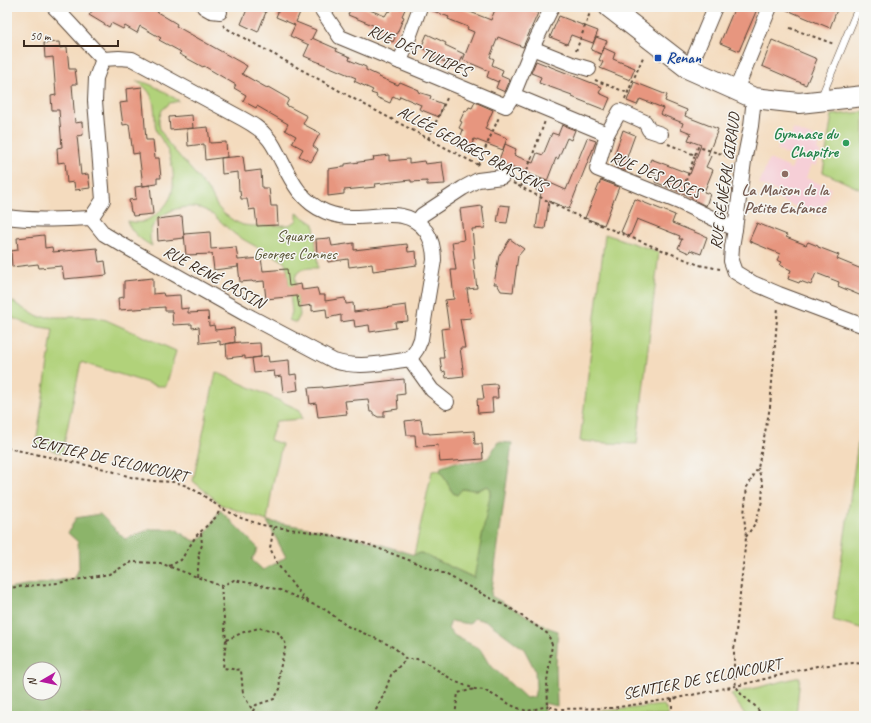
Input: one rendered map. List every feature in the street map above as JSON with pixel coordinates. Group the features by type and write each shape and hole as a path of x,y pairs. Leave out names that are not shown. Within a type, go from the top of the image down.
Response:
{"main road":[{"path":"609,7 689,70 754,98 800,103 864,96"}],"street":[{"path":"54,7 103,59 132,59 252,124 273,144 290,178 299,192 309,203 335,215 352,217 400,215 412,219 425,230 431,241 434,260 421,339 417,349 410,359 432,390 447,402"},
{"path":"204,7 211,11 220,12"},
{"name":"RUE DES TULIPES","path":"320,7 340,37 454,84 509,100"},
{"path":"400,62 420,7"},
{"path":"509,100 552,7"},
{"path":"689,70 715,7"},
{"path":"736,90 770,7"},
{"path":"532,48 589,69"},
{"path":"7,217 52,219 91,218 103,200 95,101 96,78 103,59"},
{"name":"RUE GÉNÉRAL GIRAUD","path":"735,272 731,261 732,247 754,98"},
{"name":"RUE DES ROSES","path":"509,100 549,110 607,134"},
{"path":"620,111 645,122 649,130 661,134"},
{"name":"RUE DES ROSES","path":"620,111 607,134 597,169 679,202 735,229"},
{"path":"417,222 422,214 478,180 502,177"},
{"name":"RUE RENÉ CASSIN","path":"91,218 104,234 126,247 334,361 360,365 410,359"},
{"path":"735,272 753,283 779,294 864,326"}],"lane":[{"path":"820,100 857,11 864,8"}],"path":[{"path":"572,64 592,7"},
{"name":"ALLÉE GEORGES BRASSENS","path":"220,12 220,21 226,28 366,106 571,213 699,265 735,272"},
{"path":"790,28 842,47"},
{"path":"620,111 645,54 655,42"},
{"path":"589,69 593,79 628,93"},
{"path":"428,139 454,84"},
{"path":"478,165 509,100"},
{"path":"521,187 549,110"},
{"path":"661,134 664,142 695,155"},
{"path":"679,202 698,147 744,161"},
{"path":"763,716 741,694 736,686 734,673 734,650 746,538 744,514 747,487 758,468 770,407 779,294"},
{"name":"SENTIER DE SELONCOURT","path":"7,448 105,469 153,482 175,482 187,486 220,508 241,518 262,525 324,534 367,544 445,574 513,610 548,634 552,645 547,681 548,706 558,709 612,708 672,700 817,666 853,663 864,664"},
{"path":"746,538 756,522 762,501 763,485 758,468"},
{"path":"169,566 181,560 196,536 216,517 220,508"},
{"path":"274,527 270,548 278,564 296,589 309,603"},
{"path":"197,577 200,560 198,555 202,545 200,533"},
{"path":"7,588 58,583 109,574 132,562 160,563 220,586 234,580 280,590 326,610 347,626 395,648 406,658 426,662 456,682 475,689 484,690 515,707 527,711 548,706"},
{"path":"220,586 226,640 223,668 241,670 244,694 253,711"},
{"path":"226,640 244,632 259,628 277,631 286,644 279,673 280,689 274,699 256,705 250,716"},
{"path":"377,716 376,710 391,676 406,658"},
{"path":"455,716 458,693 475,689"},
{"path":"672,700 672,716"}],"shaded area":[{"name":"La Maison de la Petite Enfance","path":"793,129 821,140 817,150 821,152 816,166 811,164 806,178 831,188 820,216 776,199 778,192 759,184 769,159 791,169 796,158 777,150 782,137 790,140"}],"green space":[{"name":"Square Georges Connes","path":"136,81 147,83 164,91 179,101 170,103 162,110 159,119 160,129 168,143 211,194 217,206 223,213 234,221 243,225 289,225 297,220 297,213 314,224 318,268 307,268 296,274 295,278 300,315 296,323 289,320 292,312 285,263 236,235 209,212 196,207 186,207 175,209 166,213 158,219 152,227 150,236 152,246 141,239 131,229 127,221 142,222 152,218 164,207 172,193 173,181 173,170 169,154 156,129 153,101 146,88"},
{"name":"Gymnase du Chapitre","path":"864,112 864,191 823,172 832,115"},
{"path":"605,234 659,252 637,444 580,441"},
{"path":"7,298 38,317 94,317 106,320 176,351 166,386 157,386 81,362 62,454 36,444 53,329 33,326 7,317"},
{"path":"216,372 300,410 302,419 276,421 270,440 282,444 273,483 267,521 222,505 193,481"},
{"path":"864,400 864,629 833,620"},
{"path":"498,442 512,443 491,596 549,628 558,631 556,665 557,706 543,703 545,716 7,716 7,589 75,578 79,568 78,542 68,533 76,518 100,514 125,539 151,529 176,529 195,541 203,538 220,510 258,548 252,560 263,570 286,557 267,521 363,539 414,555 421,553 474,578 491,490 488,486 477,490 462,489 457,495 453,493 440,470 441,467 456,462 469,463 488,458","holes":["474,618 488,622 524,649 535,670 536,688 534,697 526,698 489,664 480,649 455,636 448,629 451,621 469,624"]},
{"path":"440,470 453,493 457,495 461,489 477,490 488,486 491,490 475,578 421,553 414,555 432,471"},
{"path":"800,677 796,716 746,716 731,694"},
{"path":"664,705 668,716 555,716"}],"building":[{"path":"95,7 160,7 157,12 177,24 176,26 247,66 242,74 289,99 286,105 307,116 303,124 320,133 313,146 318,150 311,162 299,156 303,149 292,143 296,136 285,130 288,124 257,106 256,108 243,101 246,95 234,88 236,85 204,66 203,67 179,54 181,52 159,40 161,38 140,26 137,33 125,26 123,29 111,23 109,27 89,15"},
{"path":"248,7 254,7 266,12 258,32 241,24"},
{"path":"280,7 293,7 301,10 296,22 316,30 312,38 337,49 336,51 350,57 349,60 366,67 366,70 379,77 398,85 400,82 419,90 418,92 431,96 430,99 443,104 439,117 419,109 421,105 400,96 399,99 393,96 390,103 376,97 377,95 371,93 373,90 354,81 356,78 304,56 309,45 290,36 295,25 276,17"},
{"path":"351,7 362,7 385,16 388,11 390,12 392,7 406,7 402,16 404,17 393,42 377,35 380,28 348,15"},
{"path":"428,7 457,7 491,20 496,7 523,7 538,13 523,47 498,37 490,57 494,59 492,65 503,70 501,76 510,80 505,92 496,88 499,80 498,82 487,77 489,71 463,60 474,32 467,29 468,27 448,19 449,17 428,9"},
{"path":"735,7 758,7 739,51 720,43"},
{"path":"780,7 838,7 830,28"},
{"path":"559,16 598,31 593,43 571,35 567,44 550,37"},
{"path":"427,34 464,54 458,67 432,57 433,53 421,48"},
{"path":"596,37 607,41 601,54 591,50"},
{"path":"772,40 817,59 806,85 762,66"},
{"path":"59,42 60,48 67,47 69,69 75,69 77,84 72,84 75,123 82,122 83,135 77,136 81,175 88,174 90,188 75,190 74,182 67,183 65,162 58,163 57,148 62,147 59,110 52,110 51,96 56,95 53,57 45,58 44,43"},
{"path":"604,48 615,53 613,59 635,68 630,80 600,68 603,62 599,60"},
{"path":"536,61 602,87 599,93 610,98 605,110 572,97 572,95 539,83 541,77 531,73"},
{"path":"634,82 667,95 665,101 687,110 685,116 718,129 708,155 711,156 706,167 713,170 704,192 710,194 706,206 692,199 692,197 655,182 657,176 646,171 651,159 690,174 701,145 688,140 691,133 681,129 683,123 660,114 663,108 640,99 637,105 627,101"},
{"path":"142,87 146,140 153,140 155,158 159,158 161,178 157,178 157,184 143,186 139,153 133,154 129,124 123,125 120,103 127,102 126,89"},
{"path":"475,102 493,110 485,129 507,138 503,150 474,139 469,151 457,146 463,130 459,128 462,122 460,121 465,110 467,111 469,107 472,108"},
{"path":"192,115 193,128 170,130 169,117"},
{"path":"562,125 575,130 571,140 567,138 558,159 556,158 547,181 498,162 505,144 516,149 514,155 533,163 537,153 543,155 552,133 558,135"},
{"path":"208,127 210,143 226,142 227,157 205,160 204,144 188,146 187,129"},
{"path":"623,130 635,135 627,157 615,153"},
{"path":"587,138 596,141 569,209 549,201 545,229 536,228 541,192 536,190 541,179 566,190"},
{"path":"389,155 389,161 409,159 409,163 424,161 425,164 442,162 445,184 427,185 427,181 411,182 411,180 375,184 376,187 344,190 344,194 328,196 328,169 342,167 345,166 345,164 374,160 373,157"},
{"path":"621,155 630,159 626,171 616,168"},
{"path":"243,156 245,172 261,170 262,188 269,188 271,206 277,206 278,225 257,226 255,209 249,210 247,199 241,199 238,172 222,174 221,158"},
{"path":"601,180 619,187 604,225 585,218"},
{"path":"150,185 153,214 133,216 129,200 136,199 135,187"},
{"path":"635,199 675,215 672,223 707,237 701,254 690,250 689,253 678,248 682,239 679,239 680,236 637,219 630,236 621,232"},
{"path":"500,205 510,206 507,223 497,222"},
{"path":"482,206 485,228 472,229 475,259 473,259 477,288 467,289 471,318 460,319 465,348 460,348 464,376 446,378 445,371 442,372 440,358 444,358 441,329 449,328 445,300 454,299 451,270 456,270 452,242 464,240 460,209"},
{"path":"182,216 184,238 158,241 157,219"},
{"path":"757,223 787,235 786,237 806,245 808,242 839,255 837,259 864,270 864,297 838,286 839,282 816,273 811,285 788,279 791,270 780,265 782,262 777,260 780,254 749,241"},
{"path":"210,232 211,249 236,247 238,260 261,258 263,271 287,269 289,286 301,284 302,290 317,288 319,295 325,295 325,301 345,298 346,304 353,303 354,312 406,305 408,321 395,322 396,328 370,332 369,325 355,327 354,320 341,322 341,315 327,318 326,309 312,311 312,305 299,307 297,296 266,299 264,281 240,282 238,264 238,267 214,270 212,253 186,255 184,234"},
{"path":"44,235 45,248 52,247 53,252 97,248 99,262 105,261 107,275 64,279 62,266 39,268 38,264 12,267 11,251 18,250 17,238"},
{"path":"330,238 332,246 354,243 354,250 407,244 408,252 416,251 417,265 373,271 372,264 349,267 348,259 328,262 326,253 317,254 316,239"},
{"path":"510,239 524,249 518,256 513,292 501,291 497,284 494,284 499,256"},
{"path":"153,278 153,294 163,293 164,296 180,295 181,309 188,308 188,313 208,312 209,326 214,325 215,330 234,328 235,342 220,345 220,341 200,343 199,327 192,328 192,324 173,325 172,311 165,311 165,307 119,310 118,298 124,297 124,281"},
{"path":"240,342 240,344 260,343 261,357 245,359 245,356 227,358 226,344"},
{"path":"268,356 269,362 289,360 290,375 296,374 298,390 283,392 281,376 275,377 274,371 254,373 252,358"},
{"path":"404,379 405,394 397,395 398,409 384,411 384,417 378,417 373,414 373,412 370,412 368,399 345,401 347,414 318,417 316,403 310,404 308,388 323,388"},
{"path":"497,384 498,398 492,398 493,412 478,413 477,399 484,399 482,385"},
{"path":"421,419 423,433 429,434 474,431 475,444 482,444 483,459 440,462 438,445 416,447 415,435 407,435 405,421"}],"place":[{"name":"Renan","path":"658,58"},
{"name":"Gymnase du Chapitre","path":"846,143"},
{"name":"La Maison de la Petite Enfance","path":"785,174"}]}
